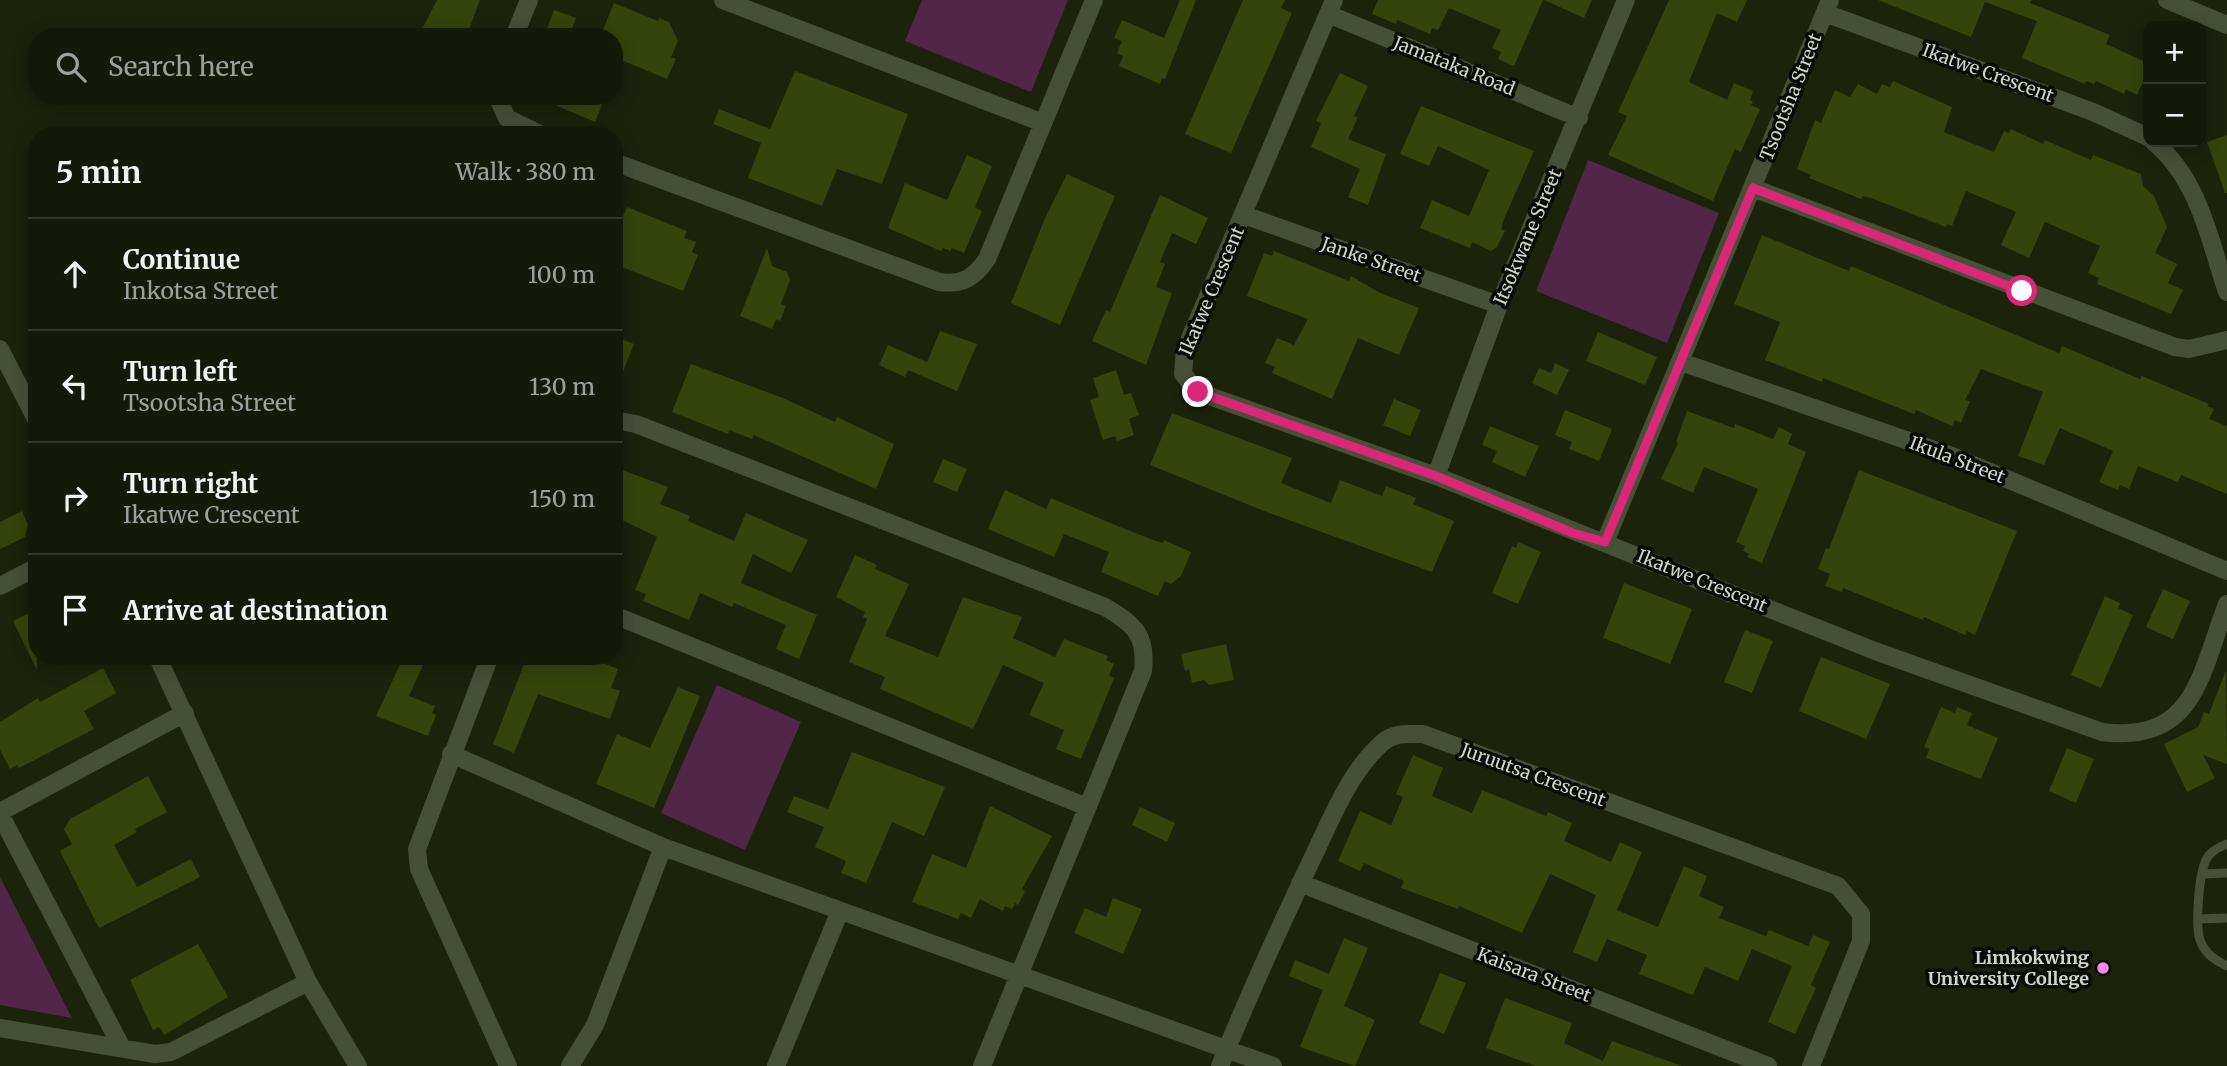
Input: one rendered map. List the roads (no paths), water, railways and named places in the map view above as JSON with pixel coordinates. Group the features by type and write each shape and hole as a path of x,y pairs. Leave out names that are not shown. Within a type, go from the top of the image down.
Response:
{"street":[{"path":"518,28 529,0"},
{"path":"723,0 1043,123"},
{"path":"623,165 939,282 954,284 968,281 987,259 1094,0"},
{"name":"Itsokwane Street","path":"1436,476 1499,305 1626,0"},
{"path":"2168,0 2227,25"},
{"name":"Ikatwe Crescent","path":"1828,6 2093,112 2143,135"},
{"name":"Tsootsha Street","path":"1605,542 1828,6"},
{"name":"Jamataka Road","path":"1331,7 1579,118"},
{"name":"Ikatwe Crescent","path":"1331,7 1185,350 1182,362 1189,385 1198,392 1436,476 1573,533 1605,542 1875,651 2102,732 2131,736 2154,731 2175,717 2191,698 2227,604"},
{"path":"501,105 507,118 523,126"},
{"path":"2159,147 2184,173 2196,195 2227,292"},
{"path":"1753,188 2175,348 2189,349 2227,341"},
{"name":"Janke Street","path":"1244,215 1499,305"},
{"path":"0,349 28,403"},
{"name":"Ikula Street","path":"1681,362 1952,456 2227,571"},
{"path":"623,422 636,424 1105,607 1129,621 1143,647 1143,671 982,1066"},
{"path":"0,586 28,572"},
{"path":"623,619 1087,807"},
{"path":"161,665 309,982 358,1066"},
{"path":"486,665 419,839 417,860 508,1066"},
{"path":"122,1048 0,813 185,713"},
{"name":"Juruutsa Crescent","path":"1220,1066 1300,883 1338,805 1369,756 1384,741 1400,733 1423,734 1838,886 1861,914 1861,941 1811,1066"},
{"path":"451,754 663,847 1018,976 1227,1047 1273,1066"},
{"path":"570,1066 595,1025 663,847"},
{"name":"Kaisara Street","path":"1300,883 1769,1066"},
{"path":"776,1066 840,911"},
{"path":"0,1028 155,1054 171,1052 309,982"}],"lane":[{"path":"2227,844 2215,848 2206,859 2197,919 2200,940 2213,959 2227,966"},
{"path":"2203,874 2227,873"},
{"path":"2197,919 2227,918"}],"place":[{"name":"Limkokwing University College","path":"2103,968"}]}
